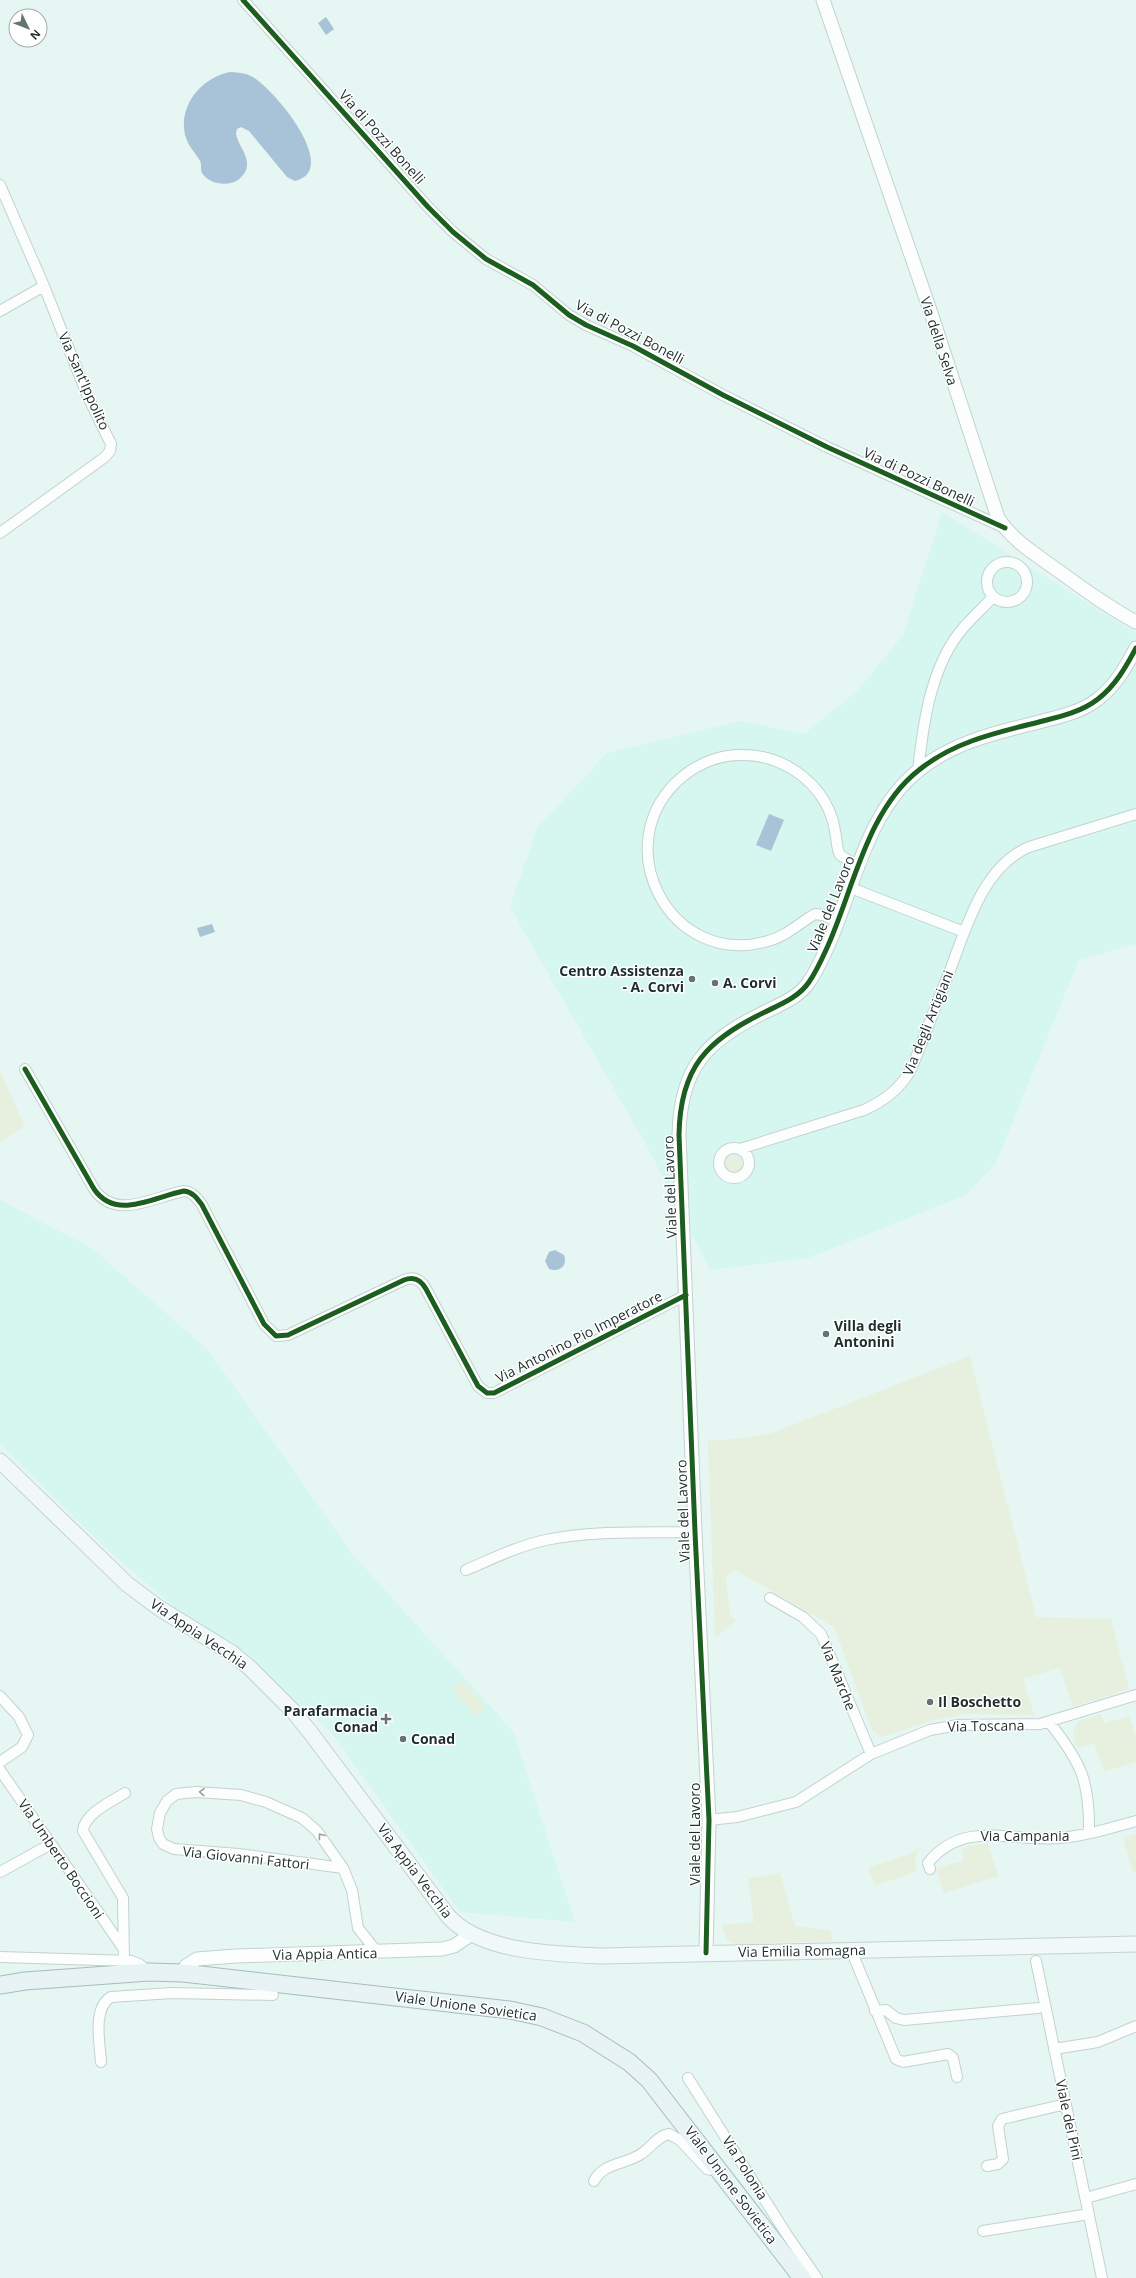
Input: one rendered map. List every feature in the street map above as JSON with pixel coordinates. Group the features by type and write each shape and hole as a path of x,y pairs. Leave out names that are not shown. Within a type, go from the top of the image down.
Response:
{"main road":[{"name":"Via Appia Vecchia","path":"0,1461 127,1584 159,1608 227,1649 250,1668 293,1711 448,1916 470,1935"},
{"name":"Via Emilia Romagna","path":"470,1935 517,1947 565,1954 603,1956 1136,1944"},
{"name":"Viale Unione Sovietica","path":"0,1985 25,1981 149,1972 183,1973 273,1992 510,2010 542,2017 573,2028 617,2054 649,2080 802,2278"}],"street":[{"name":"Via di Pozzi Bonelli","path":"243,0 424,202 447,226 486,259 537,288 566,312 586,325 627,343 723,395 827,448 1005,528"},
{"name":"Via della Selva","path":"823,0 932,318 994,508 1005,528 1026,548 1093,597 1136,622"},
{"name":"Via Sant'Ippolito","path":"0,186 44,286 88,397 110,441 111,448 104,457 0,533"},
{"path":"0,311 44,286"},
{"path":"1012,562 1023,569 1028,581 1027,588 1019,599 1006,603 993,597 987,587 987,581 988,576 995,566 1000,563 1012,562"},
{"path":"918,771 925,712 946,655 965,626 993,597"},
{"name":"Viale del Lavoro","path":"706,1953 709,1820 695,1532 679,1129 682,1101 688,1078 699,1058 718,1040 743,1023 789,1000 804,988 816,972 883,812 897,792 918,771 938,756 973,740 1056,718 1090,704 1111,687 1136,648"},
{"path":"838,922 823,915 815,914 784,935 768,942 749,945 720,943 696,933 679,921 668,909 652,881 648,865 647,844 654,814 672,786 698,766 713,759 734,755 768,758 797,772 818,792 831,814 840,855 859,867"},
{"name":"Via degli Artigiani","path":"740,1149 864,1110 882,1100 898,1088 912,1067 964,932 986,887 1001,867 1014,855 1024,849 1136,814"},
{"path":"851,888 964,932"},
{"name":"Via Antonino Pio Imperatore","path":"25,1069 94,1190 104,1200 121,1207 184,1191 195,1196 202,1205 264,1324 276,1336 288,1335 404,1280 414,1278 421,1282 426,1290 478,1386 483,1391 490,1394 500,1391 686,1295"},
{"name":"Viale del Lavoro","path":"466,1570 529,1545 555,1539 584,1535 695,1532"},
{"name":"Via Marche","path":"770,1598 803,1618 821,1634 871,1754"},
{"name":"Via Toscana","path":"709,1820 737,1817 796,1802 871,1754 905,1739 944,1726 1032,1725 1049,1722 1136,1695"},
{"path":"0,1696 26,1728 28,1739 22,1747 0,1762"},
{"path":"1049,1722 1074,1756 1085,1778 1090,1801 1089,1833"},
{"name":"Via Umberto Boccioni","path":"0,1770 123,1948"},
{"name":"Via Giovanni Fattori","path":"343,1868 310,1865 239,1854 174,1849 163,1844 159,1838 157,1829 160,1813 169,1799 184,1792 227,1793 257,1800 282,1809 308,1822 321,1836 343,1868 352,1890 358,1928 377,1952"},
{"path":"124,1793 92,1816 85,1823 83,1828 87,1840 122,1894 124,1907 124,1961"},
{"name":"Via Campania","path":"930,1869 928,1863 937,1852 952,1842 978,1834 1053,1838 1089,1833 1136,1820"},
{"path":"0,1872 51,1844"},
{"name":"Via Appia Antica","path":"183,1973 186,1966 196,1959 236,1956 377,1952 446,1948 460,1943 470,1935"},
{"path":"851,1950 892,2054 898,2061 906,2062 948,2054 953,2058 957,2077"},
{"path":"0,1957 137,1962 149,1972"},
{"name":"Viale dei Pini","path":"1036,1961 1102,2278"},
{"path":"101,2062 100,2014 105,2002 111,1997 172,1993 273,1992"},
{"path":"875,2011 886,2010 896,2018 904,2020 1038,2008"},
{"path":"1054,2049 1098,2042 1136,2026"},
{"name":"Via Polonia","path":"688,2078 787,2235 817,2278"},
{"path":"987,2166 998,2164 1004,2159 998,2126 1002,2119 1066,2104"},
{"path":"594,2181 605,2168 638,2156 660,2138 669,2134 680,2140 708,2169 712,2170 718,2168"},
{"path":"1086,2198 1136,2184"},
{"path":"983,2231 1089,2214"}],"shaded area":[{"path":"942,512 1136,633 1136,944 1079,960 996,1163 966,1195 808,1258 710,1270 649,1150 510,907 537,828 607,753 740,721 804,734 856,692 903,635"},
{"path":"0,1071 25,1126 0,1143"},
{"path":"730,1155 738,1155 743,1160 741,1171 738,1173 730,1173 725,1168 725,1160"},
{"path":"0,1200 92,1248 209,1351 354,1556 513,1731 575,1922 460,1912 330,1731 250,1660 196,1626 102,1545 0,1444"},
{"path":"970,1356 1036,1617 1111,1619 1129,1689 1073,1707 1060,1668 1023,1679 1034,1715 965,1714 932,1721 881,1737 872,1730 834,1627 735,1570 728,1574 726,1579 730,1615 736,1621 715,1638 708,1441 746,1438 772,1433"},
{"path":"463,1680 485,1707 475,1716 452,1689"},
{"path":"1101,1714 1104,1723 1129,1716 1136,1737 1136,1762 1104,1772 1094,1743 1079,1748 1076,1745 1073,1735 1074,1728 1078,1721"},
{"path":"1136,1834 1136,1872 1133,1873 1123,1838"},
{"path":"988,1844 998,1876 944,1893 936,1869 962,1861 964,1857 962,1850 968,1846"},
{"path":"920,1846 915,1858 917,1871 875,1886 868,1868 910,1854"},
{"path":"780,1873 795,1926 830,1930 833,1941 735,1944 726,1939 721,1925 754,1922 748,1878"}],"water":[{"path":"326,17 334,29 326,35 318,23"},
{"path":"230,72 251,76 261,83 287,111 299,128 308,146 311,162 308,174 295,181 287,177 249,131 241,127 237,129 236,133 247,161 246,169 243,175 234,182 224,184 214,182 205,177 201,170 200,161 186,138 184,118 191,100 203,85 220,75"},
{"path":"769,814 784,820 771,851 756,845"},
{"path":"212,924 215,932 200,937 197,928"},
{"path":"555,1250 564,1255 565,1262 560,1269 553,1270 549,1269 545,1261 549,1252"}],"cycle path":[{"path":"243,0 428,207 453,232 486,259 533,285 569,315 586,325 633,346 723,395 827,447 1005,528"},
{"path":"706,1953 709,1820 695,1532 679,1135 681,1111 685,1091 691,1074 701,1058 713,1045 727,1033 795,996 809,982 836,927 873,830 886,807 901,787 919,770 944,753 986,736 1066,715 1091,704 1104,694 1115,682 1136,648"},
{"path":"25,1069 94,1189 103,1199 113,1204 136,1204 184,1191 192,1194 196,1198 202,1205 264,1324 276,1336 288,1335 411,1278 422,1283 426,1289 478,1386 487,1393 494,1393 686,1295"}],"place":[{"name":"Centro Assistenza - A. Corvi","path":"692,979"},
{"name":"A. Corvi","path":"715,983"},
{"name":"Villa degli Antonini","path":"826,1334"},
{"name":"Il Boschetto","path":"930,1702"},
{"name":"Parafarmacia Conad","path":"386,1719"},
{"name":"Conad","path":"403,1739"}]}
